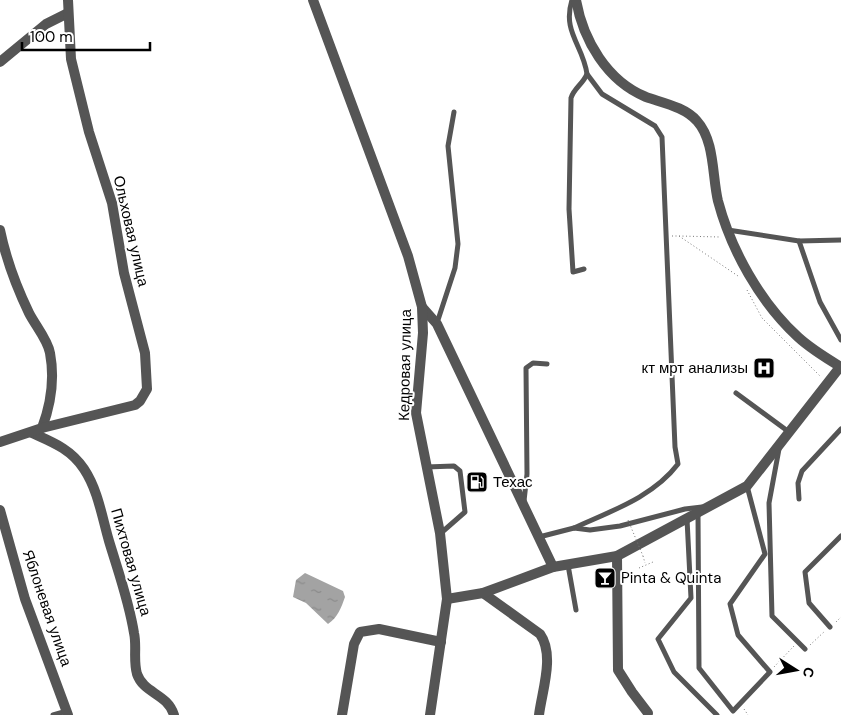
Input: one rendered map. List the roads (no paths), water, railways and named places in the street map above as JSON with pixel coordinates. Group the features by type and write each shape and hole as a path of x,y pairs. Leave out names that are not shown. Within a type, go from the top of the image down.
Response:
{"street":[{"name":"Ольховая улица","path":"42,428 135,405 144,396 147,389 145,352 124,273 112,203 90,132 71,59 68,0"},
{"name":"Кедровая улица","path":"313,0 408,256 422,307 423,333 416,413 440,533 448,599 430,715"},
{"path":"448,599 483,593 553,567 618,556 747,486 841,366 808,346 785,324 759,289 726,233 707,138 701,126 685,112 633,91 615,77 588,39 574,0"},
{"path":"0,62 46,24 68,14"},
{"path":"0,230 5,254 12,272 29,312 50,352 52,400 42,428 32,433 0,442"},
{"path":"422,307 437,324 553,567"},
{"name":"Пихтовая улица","path":"32,433 63,447 84,468 95,492 129,608 135,635 134,660 138,676 147,689 167,700 174,715"},
{"name":"Яблоневая улица","path":"0,510 25,599 67,713"},
{"path":"618,556 618,670 649,714"},
{"path":"483,593 540,634 543,639 547,653 539,715"},
{"path":"342,715 354,644 360,632 379,629 441,642"}],"lane":[{"path":"539,537 574,528 626,504 666,479 678,464 675,447 662,137 655,126 602,94 587,74 569,26 569,11 574,0"},
{"path":"584,268 573,272 569,209 571,98 575,88 584,80 587,74"},
{"path":"437,324 455,268 458,244 448,146 454,112"},
{"path":"726,233 799,241 841,240"},
{"path":"799,241 820,302 841,340"},
{"path":"523,504 527,474 526,368 533,363 547,364"},
{"path":"736,393 790,432"},
{"path":"799,499 798,483 802,471 841,430"},
{"path":"780,444 769,503 772,616 805,649"},
{"path":"426,468 454,466 460,471 465,512 440,533"},
{"path":"698,512 699,668 733,711 770,672 738,635 730,604 765,554 747,486"},
{"path":"574,528 590,530 620,526 685,509 710,506"},
{"path":"686,518 692,598 658,639 674,672 717,715"},
{"path":"830,627 809,603 806,572 841,536"},
{"path":"568,565 576,610"},
{"path":"53,715 67,713"}],"water":[{"path":"305,573 343,591 345,597 340,609 328,624 306,603 293,597 296,580"}],"place":[{"name":"кт мрт анализы","path":"764,368"},
{"name":"Техас","path":"477,482"},
{"name":"Pinta & Quinta","path":"605,578"}]}
